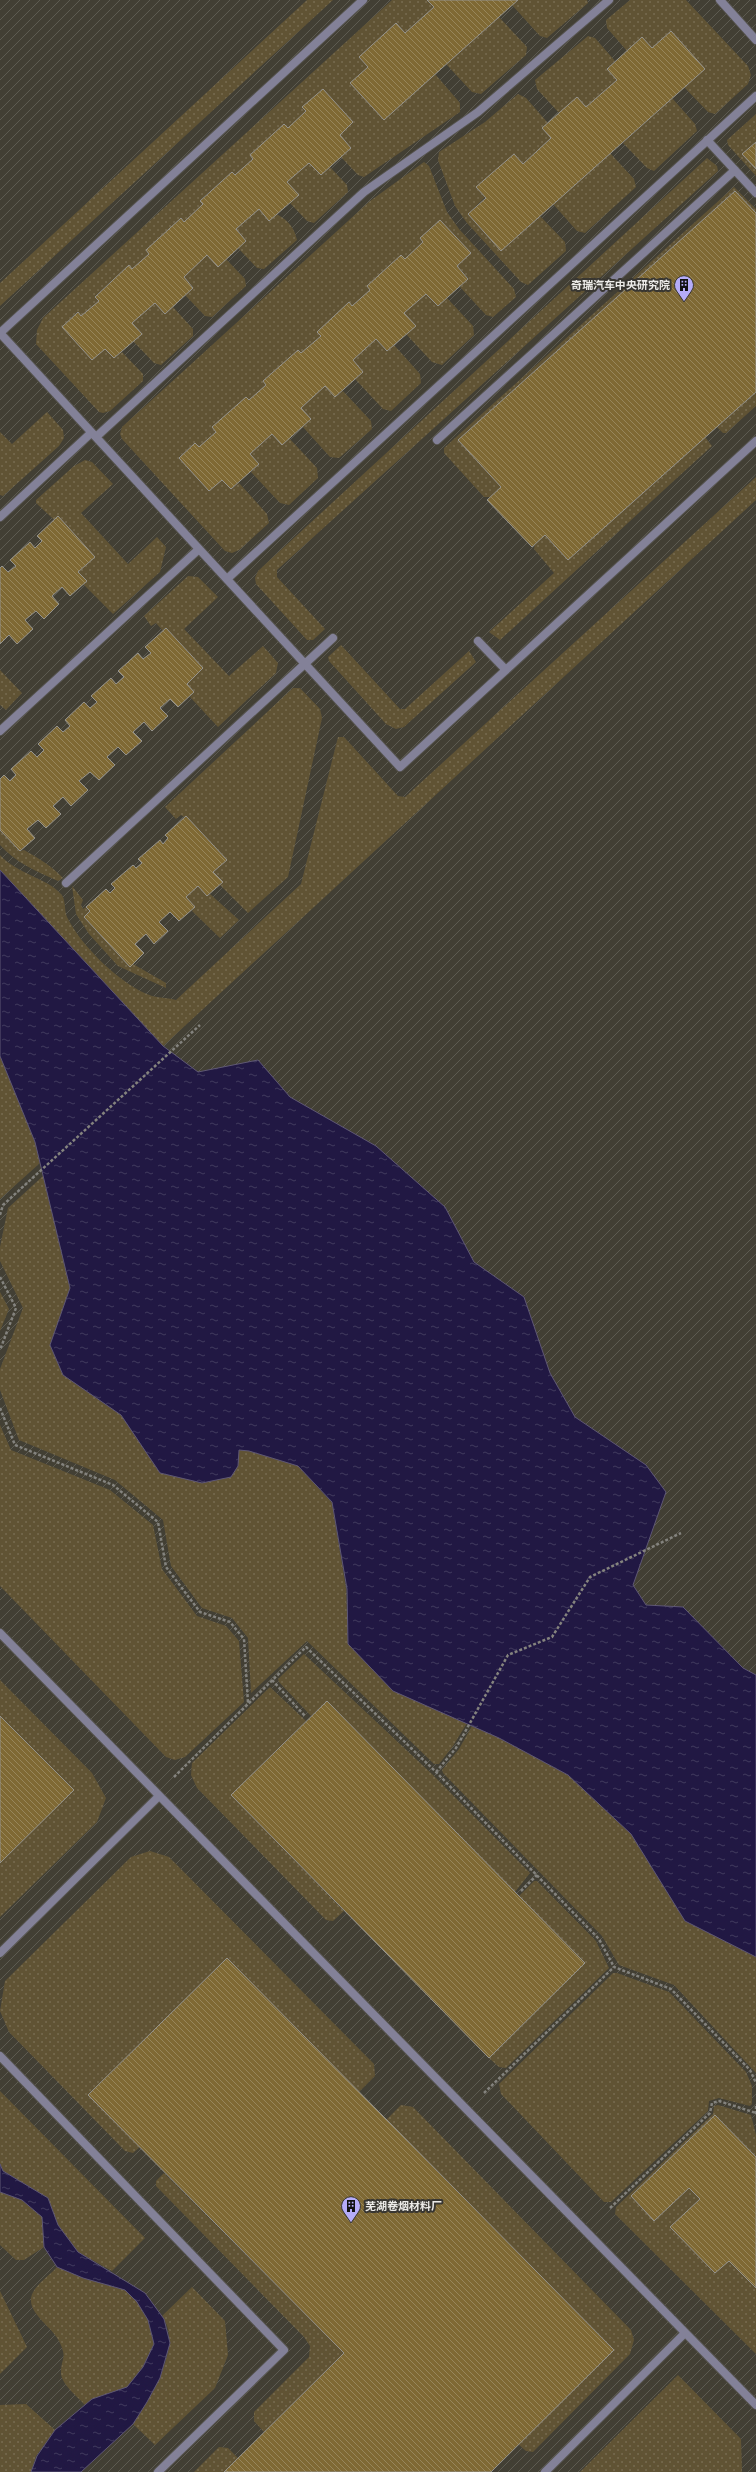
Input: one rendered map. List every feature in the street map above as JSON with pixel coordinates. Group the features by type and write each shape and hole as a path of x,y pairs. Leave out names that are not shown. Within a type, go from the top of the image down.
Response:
{"lane":[{"path":"363,0 0,333 400,767 756,441"},
{"path":"0,517 94,435 364,192 478,112 610,0"},
{"path":"720,0 756,40"},
{"path":"227,579 756,96"},
{"path":"708,140 756,193"},
{"path":"437,440 735,170"},
{"path":"0,731 199,549"},
{"path":"66,883 333,638"},
{"path":"478,641 506,670"},
{"path":"0,1634 158,1797 756,2405"},
{"path":"0,1953 158,1797"},
{"path":"0,2056 284,2350 158,2472"},
{"path":"545,2472 685,2333"}],"path":[{"path":"0,1215 2,1205 200,1025"},
{"path":"0,1278 16,1308 0,1350"},
{"path":"0,1408 15,1445 112,1485 158,1522 166,1567 200,1612 230,1622 244,1640 248,1703"},
{"path":"436,1772 456,1748 508,1655 552,1637 590,1577 681,1533"},
{"path":"158,1797 180,1769 306,1647 436,1772 537,1874 599,1939 614,1968 671,1989 750,2070 756,2083"},
{"path":"272,1680 305,1716"},
{"path":"521,1891 537,1874"},
{"path":"465,2110 614,1968"},
{"path":"610,2208 710,2113 712,2103 719,2102 756,2113 756,2104"}],"shaded area":[{"path":"0,0 756,0 756,2472 0,2472"},
{"path":"307,0 333,0 0,306 0,283"},
{"path":"392,0 427,0 434,7 405,33 396,23 359,57 368,67 350,83 384,119 435,74 460,103 460,112 364,177 358,175 341,157 351,148 340,135 353,122 323,89 303,107 306,111 288,128 284,124 250,155 253,159 235,175 232,172 200,200 203,204 184,222 181,218 146,250 149,254 132,269 128,266 95,296 99,301 81,316 77,312 62,327 92,360 105,349 114,358 122,352 143,374 143,381 110,411 103,413 99,412 36,344 37,330 43,318"},
{"path":"518,0 587,0 588,3 547,38 540,36 512,5"},
{"path":"630,0 686,0 748,66 751,75 748,84 715,114 708,112 684,87 671,31 652,48 642,37 627,51 607,28 606,20"},
{"path":"499,17 527,47 526,55 481,94 472,92 446,64"},
{"path":"588,36 595,38 615,61 607,68 617,80 586,107 559,113 537,89 535,80"},
{"path":"518,94 526,98 548,123 542,128 551,138 523,164 514,154 477,188 485,197 468,214 501,251 540,216 565,242 566,251 528,285 521,282 467,223 455,206 438,160 439,152 485,122"},
{"path":"672,98 695,124 697,131 654,171 647,168 623,143"},
{"path":"756,114 756,142 742,154 756,169 756,176 728,145 727,140"},
{"path":"610,153 634,179 636,187 585,233 577,231 553,204"},
{"path":"707,158 717,166 718,171 277,570 277,577 325,629 313,640 307,640 256,584 255,578 258,571"},
{"path":"424,162 429,166 447,212 459,229 514,289 516,297 493,317 486,315 460,287 468,278 457,266 470,253 440,220 420,238 423,242 405,259 401,255 367,286 370,290 352,306 349,303 317,332 321,336 301,353 298,350 264,380 266,385 249,400 246,397 212,427 216,432 199,447 195,443 179,457 209,491 222,480 231,489 239,483 267,514 269,523 239,550 232,553 225,551 122,439 120,434 122,427 370,201"},
{"path":"309,163 321,175 330,167 347,185 348,192 314,223 307,221 289,202 287,182"},
{"path":"734,187 756,209 756,213 735,191 458,440 501,487 490,497 484,497 444,453 444,448"},
{"path":"259,209 272,212 288,222 295,233 297,240 264,269 257,268 238,248 246,241 236,229"},
{"path":"207,255 226,259 245,279 246,286 212,317 205,316 185,295 193,287 184,277"},
{"path":"426,294 438,306 447,298 473,326 474,335 442,365 432,362 406,334 415,326 404,313"},
{"path":"155,303 165,314 173,307 193,329 193,336 161,365 154,363 133,341 142,334 132,323"},
{"path":"376,339 386,351 394,345 420,374 421,383 391,411 383,409 355,379 363,372 353,360"},
{"path":"325,386 335,397 343,391 371,421 372,429 339,458 330,457 302,426 311,419 301,408"},
{"path":"756,392 756,406 726,433 723,433 717,427"},
{"path":"47,412 63,430 64,438 59,446 3,496 0,495 0,432 12,444"},
{"path":"272,434 282,445 289,438 317,468 318,478 289,505 280,503 251,472 259,464 250,454"},
{"path":"705,437 712,446 500,640 489,632 554,573 534,549 535,544 545,535 568,560"},
{"path":"85,460 92,462 113,484 81,513 128,564 157,537 166,547 160,572 113,614 83,584 86,581 78,572 94,557 36,503 36,500 74,466"},
{"path":"756,477 756,500 163,1046 0,870 0,855 15,867 55,889 63,896 67,917 73,928 92,952 104,964 128,984 140,991 152,996 176,1000 301,884 338,737 344,737 398,796 405,797"},
{"path":"188,576 198,577 218,597 184,629 229,676 263,646 278,663 276,673 218,727 190,697 194,692 187,684 203,668 166,628 163,631 156,623 151,626 144,616"},
{"path":"341,645 400,709 405,709 469,651 476,662 404,727 396,729 386,724 329,661 328,657"},
{"path":"0,670 22,693 6,710 0,705"},
{"path":"293,688 300,688 320,709 322,718 288,877 248,913 220,885 222,882 213,872 227,860 186,816 184,817 181,815 176,819 165,807"},
{"path":"0,830 20,851 24,850 40,859 63,878 58,881 27,866 13,857 0,845"},
{"path":"72,886 83,900 81,905 83,909 86,907 90,911 84,917 129,966 133,964 166,983 166,988 118,966 89,934 76,914"},
{"path":"198,886 207,896 210,894 239,920 220,938 192,911 195,907 186,897"},
{"path":"0,1056 35,1142 40,1163 0,1199"},
{"path":"43,1176 70,1288 50,1345 63,1375 121,1415 160,1473 238,1466 239,1450 249,1451 298,1466 332,1503 346,1589 348,1644 467,1723 453,1746 439,1764 434,1764 307,1641 251,1693 248,1638 232,1618 202,1608 171,1566 163,1520 115,1480 19,1440 0,1390 0,1369 23,1308 0,1261 0,1247 8,1208"},
{"path":"0,1292 9,1309 0,1331"},
{"path":"0,1425 11,1450 110,1490 153,1525 162,1569 197,1616 226,1626 239,1641 244,1702 185,1757 175,1760 166,1757 0,1586"},
{"path":"304,1654 433,1775 530,1873 515,1892 327,1701 311,1716 279,1682 278,1679"},
{"path":"0,1680 92,1773 106,1798 97,1822 0,1917 0,1863 73,1790 0,1716"},
{"path":"270,1687 306,1721 231,1795 344,1911 333,1921 326,1920 197,1788 191,1775 192,1763"},
{"path":"472,1726 499,1738 568,1775 631,1834 685,1921 756,1957 756,2073 674,1985 619,1965 602,1936 443,1773 442,1770 459,1749"},
{"path":"150,1851 169,1857 374,2064 375,2076 359,2092 227,1958 88,2095 140,2147 133,2153 125,2151 9,2032 0,2011 5,1981 131,1857"},
{"path":"534,1881 537,1881 596,1941 609,1968 506,2068 499,2067 489,2058 585,1963 519,1896"},
{"path":"613,1973 617,1973 669,1992 746,2072 752,2086 752,2104 750,2106 719,2098 709,2101 708,2111 611,2202 604,2202 501,2094 499,2084"},
{"path":"0,2091 145,2238 112,2271 78,2252 58,2225 48,2198 3,2171 0,2164"},
{"path":"401,2105 413,2107 631,2330 634,2340 630,2354 533,2452 526,2451 518,2444 614,2350 386,2120"},
{"path":"718,2105 751,2115 756,2135 756,2157 715,2115 631,2196 654,2221 689,2188 700,2199 670,2227 715,2273 729,2261 756,2288 756,2354 615,2214 616,2207 713,2114 714,2106"},
{"path":"164,2173 344,2353 264,2432 254,2421 254,2412 309,2357 310,2346 304,2337 156,2186 156,2181"},
{"path":"0,2192 22,2200 42,2217 44,2247 24,2260 16,2260 0,2245"},
{"path":"57,2267 83,2278 125,2290 137,2302 148,2320 154,2344 142,2368 129,2385 120,2390 94,2399 85,2405 64,2382 61,2373 64,2355 62,2347 56,2336 37,2315 31,2304 32,2294 35,2289"},
{"path":"192,2287 225,2321 228,2355 215,2388 155,2445 133,2424 148,2400 162,2372 167,2356 169,2342 168,2328 162,2316"},
{"path":"0,2291 27,2347 0,2374"},
{"path":"678,2375 741,2439 742,2472 580,2472"},
{"path":"26,2404 55,2430 36,2456 31,2472 0,2472 0,2405"},
{"path":"219,2447 228,2448 238,2458 224,2472 194,2472"}],"water":[{"path":"0,870 163,1046 198,1072 258,1060 290,1097 376,1146 445,1207 474,1262 524,1297 550,1373 575,1417 646,1465 666,1492 633,1585 646,1605 683,1607 743,1668 756,1675 756,1957 685,1921 631,1834 568,1775 499,1738 393,1691 348,1644 347,1589 332,1502 298,1466 249,1451 239,1450 238,1466 231,1477 202,1483 160,1473 121,1415 63,1375 50,1345 70,1288 35,1142 0,1056"},
{"path":"0,2164 3,2171 48,2198 58,2225 78,2252 145,2293 164,2319 170,2343 160,2378 147,2402 133,2424 81,2472 31,2472 37,2456 55,2430 92,2399 127,2387 143,2367 154,2344 148,2320 137,2302 125,2290 83,2278 57,2267 44,2247 42,2217 22,2200 0,2192"}],"building":[{"path":"427,0 518,0 384,120 350,83 368,67 359,57 396,23 405,33 434,7"},
{"path":"671,31 705,69 501,251 468,214 486,198 476,187 514,154 523,164 551,138 542,128 577,97 586,107 617,80 607,69 642,37 652,48"},
{"path":"323,89 353,122 340,135 351,148 321,175 309,163 287,182 299,195 269,221 259,209 236,229 246,241 218,267 207,255 184,277 193,288 165,314 155,303 132,323 142,334 114,358 105,349 92,360 62,327 78,312 81,316 99,301 95,297 129,265 132,269 149,254 146,250 181,218 184,222 203,204 200,201 232,172 235,175 253,159 250,155 284,124 288,128 306,111 302,107"},
{"path":"756,142 756,169 742,154"},
{"name":"奇瑞汽车中央研究院","path":"735,191 756,213 756,392 568,560 545,535 532,547 487,500 501,487 458,440"},
{"path":"440,220 471,253 457,266 468,279 438,306 426,294 404,313 416,326 387,351 376,339 353,360 363,372 335,397 325,386 301,408 311,419 282,445 272,434 250,454 259,464 231,489 222,480 209,491 179,458 195,443 199,447 216,432 212,427 246,397 249,400 266,385 263,381 298,350 301,353 321,336 317,332 349,302 352,306 370,290 367,286 401,255 405,259 423,242 420,238"},
{"path":"58,516 95,557 78,572 87,581 70,596 62,587 52,596 59,604 44,619 36,611 25,620 33,629 17,644 9,635 0,644 0,568 2,566 8,572 16,566 10,560 30,542 35,548 42,541 37,536"},
{"path":"166,628 203,668 187,684 194,692 178,707 170,699 160,708 168,716 152,731 144,722 133,732 142,741 126,755 118,747 107,757 115,765 99,780 90,772 79,781 88,790 71,806 63,797 53,806 61,814 46,828 38,820 27,829 35,838 20,851 0,830 0,779 4,775 10,781 16,775 11,769 31,751 37,757 44,750 38,744 57,726 63,732 70,726 65,720 84,702 90,708 97,702 91,696 111,678 116,684 124,677 118,671 138,653 143,659 151,653 145,647"},
{"path":"186,816 227,860 213,872 223,882 207,896 198,886 186,897 195,907 179,921 170,912 159,922 168,931 154,944 146,934 135,944 144,953 130,967 84,917 90,911 86,907 106,889 110,893 115,888 111,884 133,865 136,868 142,863 138,859 160,840 163,844 168,838 165,835"},
{"path":"327,1701 585,1963 489,2058 231,1795"},
{"path":"0,1716 74,1790 0,1863"},
{"name":"芜湖卷烟材料厂","path":"227,1958 614,2350 491,2472 224,2472 344,2353 88,2095"},
{"path":"715,2115 756,2157 756,2288 729,2261 715,2273 670,2227 700,2199 689,2188 654,2221 631,2196"}],"place":[{"name":"奇瑞汽车中央研究院","path":"684,302"},
{"name":"芜湖卷烟材料厂","path":"351,2223"}]}
